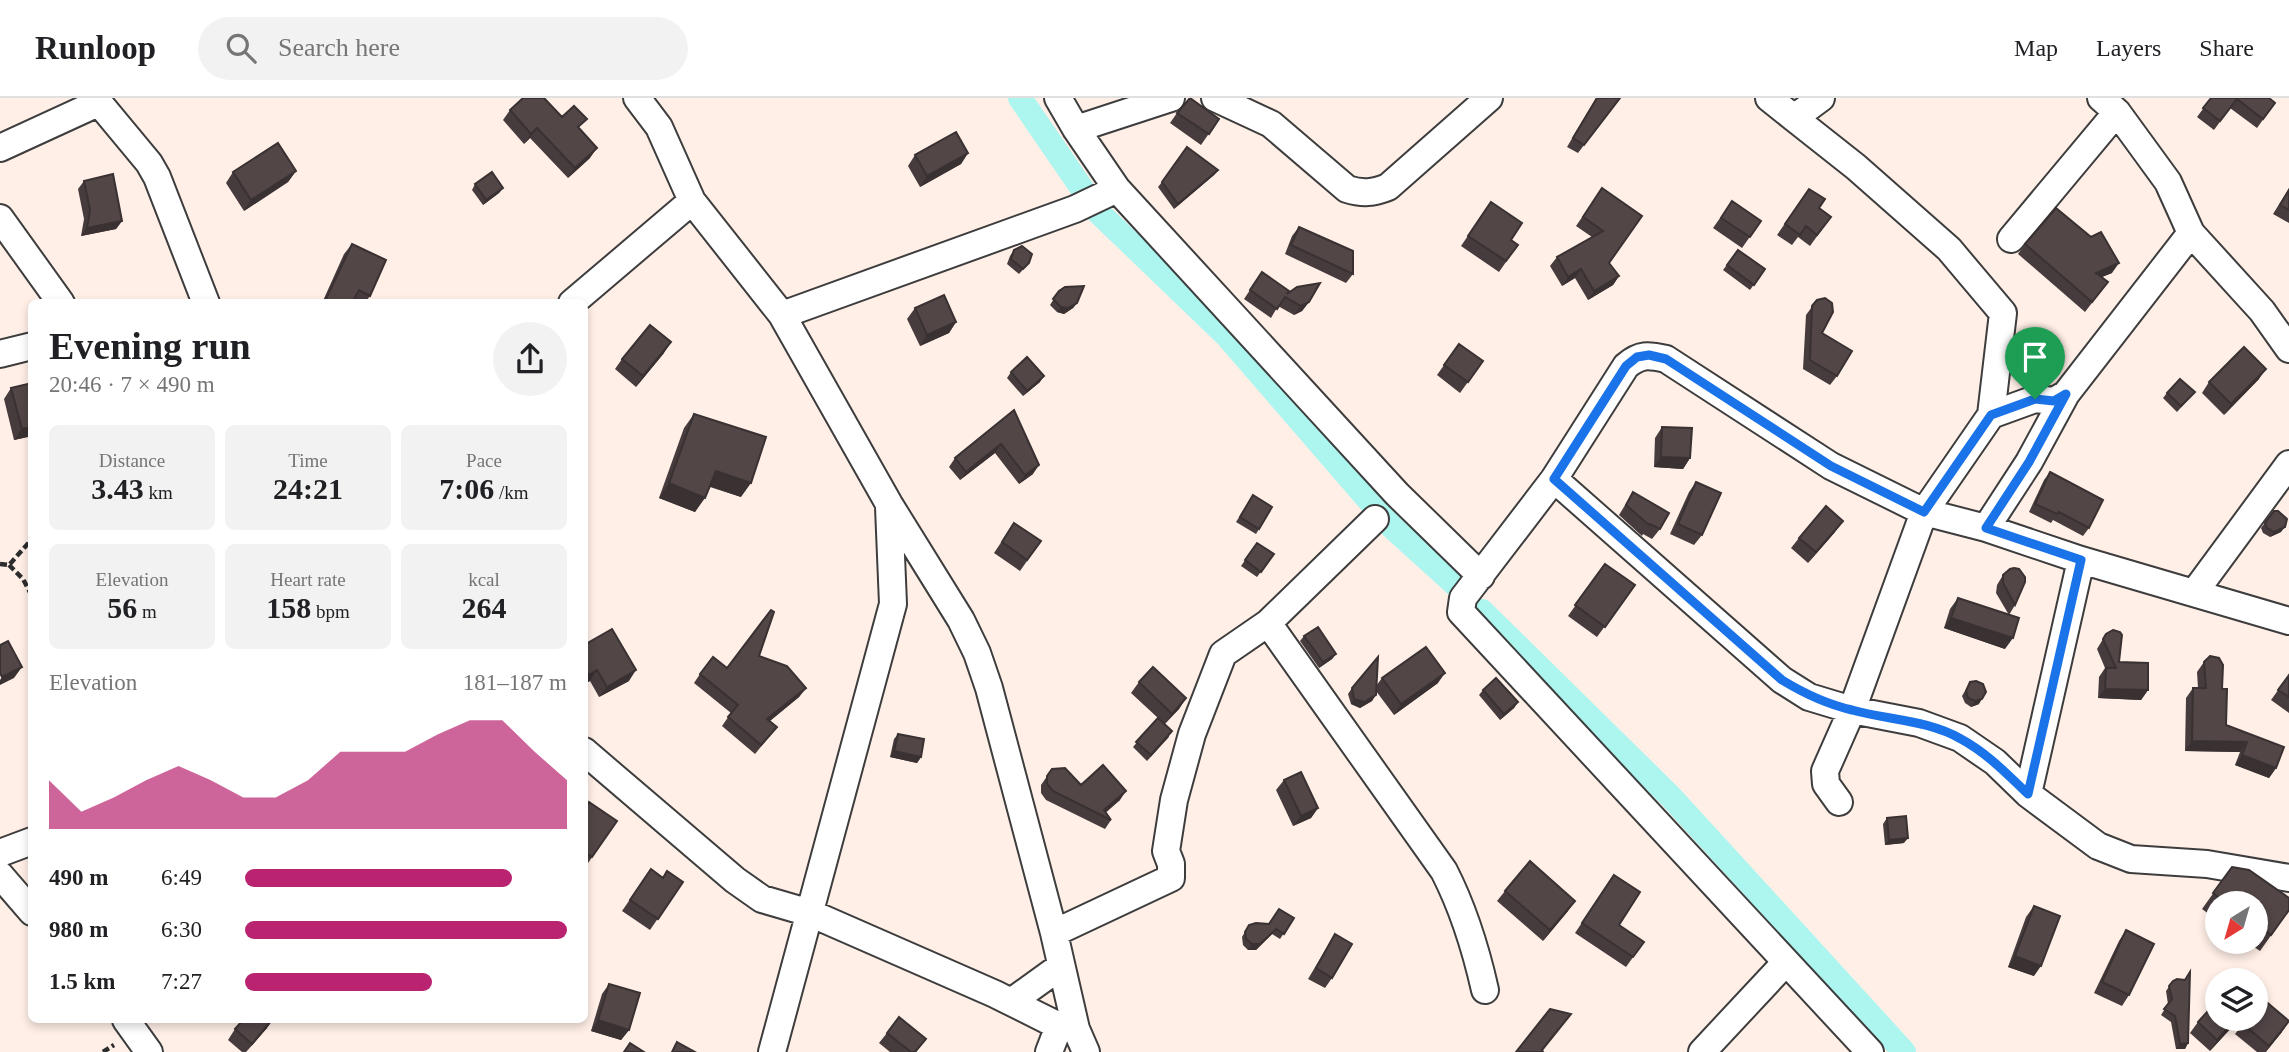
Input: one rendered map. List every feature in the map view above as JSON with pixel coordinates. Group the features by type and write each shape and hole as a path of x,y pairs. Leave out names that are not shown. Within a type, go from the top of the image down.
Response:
{"street":[{"path":"638,98 659,127 692,201 782,315 889,503 961,620 989,688 1054,933 1074,1035"},
{"path":"656,98 659,127"},
{"path":"1058,98 1118,189 1397,494 1481,576"},
{"path":"1076,129 1171,98"},
{"path":"1215,98 1271,124 1347,189 1374,193 1388,187 1489,98"},
{"path":"1769,98 1856,167 1949,248 2003,313 1991,415 1924,512 1852,710 1825,771 1826,784 1839,802"},
{"path":"1794,118 1821,98"},
{"path":"0,148 96,101 158,177 201,299"},
{"path":"2011,239 2109,105 2168,182 2191,233 2262,311 2289,349"},
{"path":"782,315 1063,213 1118,189"},
{"path":"577,299 692,201"},
{"path":"0,218 58,299"},
{"path":"1986,528 2029,462 2066,394 2191,233"},
{"path":"2262,311 2289,319"},
{"path":"0,354 28,346"},
{"path":"1870,1052 1465,619 1460,606 1463,598 1554,479 1626,366 1637,357 1649,355 1666,359 1831,466 1924,512 1986,528 2081,560 2289,621"},
{"path":"1991,415 2035,399 2054,401 2066,394"},
{"path":"2194,593 2289,464"},
{"path":"1554,479 1782,680 1810,697 1852,710 1919,723 1960,738 1995,762 2028,794 2098,846 2131,859 2207,864 2289,878"},
{"path":"772,1052 893,604 894,576 889,503"},
{"path":"1054,933 1171,878 1171,864 1166,851 1174,800 1192,734 1223,654 1268,623 1375,519"},
{"path":"2028,794 2081,560"},
{"path":"1268,623 1444,871 1478,958 1485,990"},
{"path":"588,754 735,880 762,899 810,914 1011,1002 1074,1035"},
{"path":"0,853 28,842"},
{"path":"0,876 28,908"},
{"path":"1702,1052 1786,962"},
{"path":"1011,1002 1062,966"},
{"path":"128,1023 149,1052"},
{"path":"1049,1052 1074,1035"}],"path":[{"path":"9,565 28,544"},
{"path":"0,564 9,565 28,588"}],"building":[{"path":"523,98 544,98 562,117 574,106 587,119 578,127 597,148 575,168 537,128 531,134 510,110"},
{"path":"1190,98 1219,119 1209,134 1177,113"},
{"path":"1597,98 1620,98 1584,145 1573,138"},
{"path":"2211,98 2269,98 2275,103 2263,119 2237,99 2220,121 2203,108"},
{"path":"956,132 968,153 927,176 915,155"},
{"path":"278,143 296,171 251,200 233,172"},
{"path":"1187,147 1218,170 1178,204 1162,182"},
{"path":"492,172 503,188 486,200 475,184"},
{"path":"113,174 122,221 87,228 90,210 84,181"},
{"path":"1602,188 1642,216 1609,263 1619,276 1594,291 1581,269 1568,277 1557,257 1603,231 1583,217"},
{"path":"1809,189 1825,199 1819,208 1831,217 1817,235 1806,226 1800,235 1785,224"},
{"path":"2289,190 2289,210 2280,205"},
{"path":"1732,201 1761,221 1750,237 1721,218"},
{"path":"1491,202 1522,223 1511,240 1518,245 1506,261 1468,236"},
{"path":"2056,208 2091,237 2101,232 2119,263 2096,273 2108,282 2092,302 2025,244"},
{"path":"1299,227 1353,251 1353,274 1291,245"},
{"path":"352,244 386,260 370,296 359,290 354,299 326,299"},
{"path":"1022,246 1032,254 1023,269 1011,259 1014,250"},
{"path":"1738,250 1765,269 1754,285 1727,265"},
{"path":"1262,272 1289,291 1287,294 1297,287 1320,283 1309,302 1301,306 1285,297 1277,309 1250,290"},
{"path":"1084,286 1077,303 1068,308 1061,307 1053,299 1065,287"},
{"path":"944,295 956,322 927,335 915,308"},
{"path":"1825,298 1832,303 1833,312 1822,333 1852,351 1837,376 1810,360 1812,306 1817,300"},
{"path":"650,325 671,342 643,376 622,359"},
{"path":"1459,344 1483,361 1468,382 1444,365"},
{"path":"2244,347 2266,369 2231,404 2209,382"},
{"path":"1027,357 1044,376 1027,391 1011,372"},
{"path":"2180,379 2195,392 2181,406 2167,393"},
{"path":"28,384 28,428 22,429 11,388"},
{"path":"1014,410 1039,465 1025,475 1001,444 966,472 955,458"},
{"path":"694,414 766,437 751,483 716,471 705,498 669,483"},
{"path":"1662,427 1692,428 1690,458 1661,457"},
{"path":"2050,472 2103,500 2089,528 2059,512 2057,514 2035,504"},
{"path":"1696,482 1721,493 1702,535 1678,524"},
{"path":"1633,492 1669,513 1660,529 1649,525 1626,505"},
{"path":"1253,495 1272,507 1259,529 1240,517"},
{"path":"1826,506 1843,521 1816,552 1799,538"},
{"path":"2274,511 2287,519 2285,527 2274,532 2267,528 2265,523"},
{"path":"1014,523 1041,541 1027,560 1002,542"},
{"path":"1257,543 1274,554 1261,572 1245,560"},
{"path":"1605,564 1635,585 1605,627 1575,605"},
{"path":"2014,568 2019,569 2025,577 2015,605 2003,583 2003,575"},
{"path":"1958,598 2019,618 2013,638 1951,618"},
{"path":"771,610 774,612 759,656 787,666 806,688 767,719 777,727 761,745 728,717 738,705 700,674 713,657 727,668"},
{"path":"1318,627 1336,654 1323,662 1304,636"},
{"path":"612,629 636,670 607,687 597,670 588,673 588,643"},
{"path":"2113,630 2122,635 2119,662 2148,663 2148,690 2105,689 2106,668 2116,668 2103,639"},
{"path":"8,641 22,667 2,677 0,645"},
{"path":"1426,647 1445,673 1401,704 1382,678"},
{"path":"2210,656 2219,658 2223,665 2222,689 2227,689 2226,725 2284,747 2276,768 2242,755 2247,742 2192,741 2193,688 2206,688 2204,662"},
{"path":"1378,657 1376,695 1364,702 1354,699 1352,688"},
{"path":"1153,667 1186,698 1172,714 1139,682"},
{"path":"2289,675 2289,697 2278,690"},
{"path":"1496,678 1518,702 1504,714 1483,690"},
{"path":"1970,682 1983,684 1986,692 1982,699 1975,701 1968,698 1966,691"},
{"path":"1158,718 1172,731 1151,755 1136,742"},
{"path":"898,734 924,739 921,757 894,751"},
{"path":"1103,765 1126,791 1104,810 1111,820 1053,791 1047,784 1047,776 1052,769 1065,768 1081,785"},
{"path":"1301,772 1318,808 1301,816 1284,780"},
{"path":"588,804 617,821 592,857 588,854"},
{"path":"1906,816 1908,838 1889,840 1887,818"},
{"path":"1530,861 1575,901 1550,930 1505,891"},
{"path":"2232,867 2249,870 2289,898 2289,910 2271,935 2268,933 2268,891 2214,891"},
{"path":"651,869 663,878 667,871 683,882 658,919 630,900"},
{"path":"1614,875 1640,892 1619,925 1644,942 1633,957 1582,923"},
{"path":"2034,906 2060,916 2041,966 2015,956"},
{"path":"1279,909 1294,918 1284,934 1276,929 1260,944 1252,944 1246,939 1245,932 1249,925 1269,924"},
{"path":"2126,930 2154,944 2129,995 2102,982"},
{"path":"1335,934 1352,944 1332,978 1316,968"},
{"path":"2190,972 2188,1043 2180,1044 2175,1016 2164,1009 2172,999 2169,986 2177,979 2185,980"},
{"path":"609,984 640,993 629,1030 598,1020"},
{"path":"2268,1003 2289,1021 2269,1046 2251,1031 2268,1031"},
{"path":"1550,1009 1571,1014 1543,1052 1516,1052"},
{"path":"2205,1014 2205,1029 2198,1022"},
{"path":"899,1017 926,1039 915,1052 911,1052 887,1033"},
{"path":"240,1023 270,1023 252,1044 235,1029"},
{"path":"2208,1031 2225,1031 2217,1040"},
{"path":"677,1042 695,1052 672,1052"},
{"path":"630,1043 644,1052 624,1052"}],"waterway":[{"path":"1020,98 1098,212 1226,335 1392,527 1456,585"},
{"path":"1482,611 1671,797 1904,1052"}],"route":[{"path":"1649,355 1666,359 1852,478 1924,512 1991,415 2035,399 2054,401 2066,394 2029,462 1986,528 2081,560 2028,794 1995,762 1960,738 1919,723 1852,710 1810,697 1782,680 1554,479 1626,366 1637,357 1649,355"}]}
